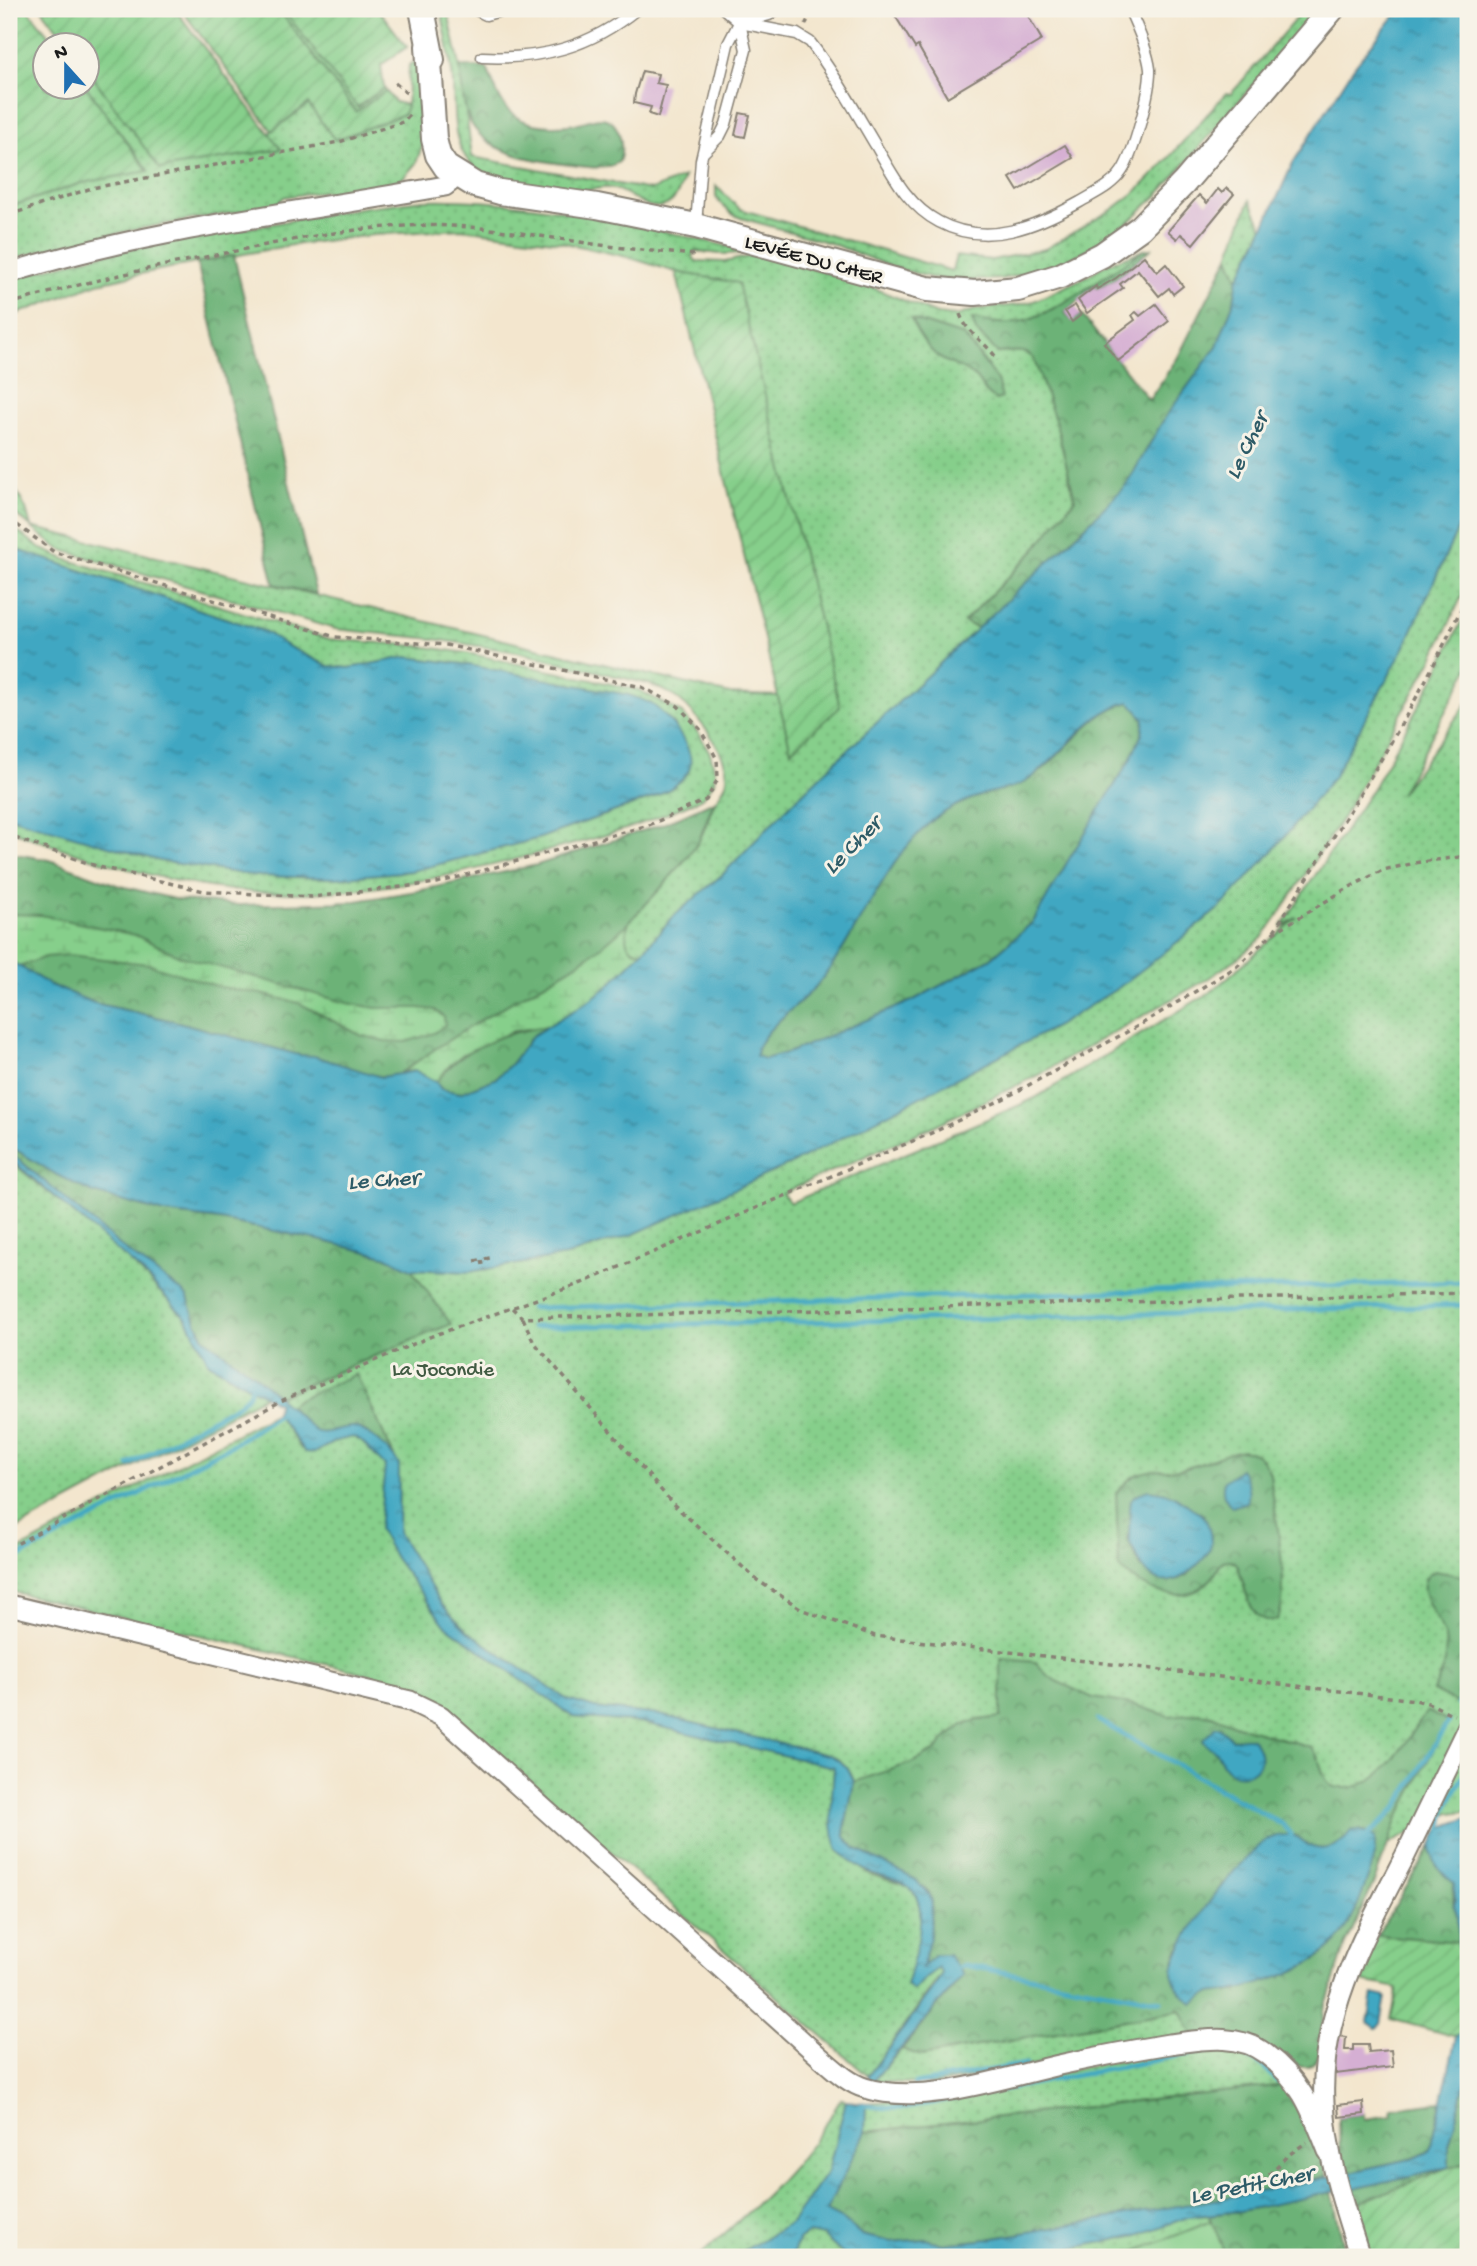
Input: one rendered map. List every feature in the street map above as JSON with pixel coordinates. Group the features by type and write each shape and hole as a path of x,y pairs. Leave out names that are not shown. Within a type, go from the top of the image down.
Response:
{"street":[{"path":"9,273 66,257 195,230 446,186 459,175 449,142 440,86 428,46 422,9"},
{"name":"LEVÉE DU CHER","path":"459,175 485,189 576,202 696,226 927,289 952,292 998,291 1037,284 1082,266 1140,228 1184,183 1332,9"},
{"path":"9,1605 411,1701 441,1716 842,2076 865,2089 894,2093 942,2091 984,2084 1059,2065 1198,2039 1220,2039 1247,2044 1265,2052 1300,2087 1327,2151 1360,2257"},
{"path":"1327,2151 1325,2063 1336,2012 1361,1942 1464,1722"},
{"path":"1300,2087 1306,2089 1324,2085"}],"lane":[{"path":"474,9 486,15 509,9"},
{"path":"482,57 552,53 607,31 637,9"},
{"path":"724,9 740,23 797,34 810,42 913,203 940,223 965,232 981,233 1013,231 1046,221 1107,187 1121,173 1131,156 1150,76 1147,57 1132,10"},
{"path":"702,153 720,136 726,124 746,50 736,9"},
{"path":"696,226 702,153 729,44 746,9"},
{"path":"740,23 769,15 777,9"}],"path":[{"path":"395,83 408,92 412,100"},
{"path":"9,215 105,185 339,142 403,122 410,116 413,106"},
{"path":"9,304 56,290 302,237 392,227 452,226 501,230 635,250 696,256"},
{"path":"952,292 961,319 969,331 989,348 998,360"},
{"path":"9,519 54,552 335,637 446,645 642,687 678,706 700,729 717,759 718,779 706,800 649,825 437,883 313,897 204,891 99,867 9,836"},
{"path":"1273,933 1372,776 1447,642 1468,593"},
{"path":"9,1548 283,1400 432,1336 582,1283 936,1131 1001,1100 1126,1033 1236,967 1273,933 1383,870 1468,856"},
{"path":"475,1261 489,1258"},
{"path":"482,1259 484,1270"},
{"path":"523,1318 1468,1293"},
{"path":"510,1308 523,1318 533,1341 673,1504 757,1580 803,1610 876,1636 1415,1700 1440,1708 1464,1722"},
{"path":"1262,2182 1287,2156 1327,2151"}],"green space":[{"path":"9,9 28,9 46,32 32,32 32,102 97,102 148,171 82,183 11,206"},
{"path":"42,9 175,9 281,149 160,169 102,89 102,32 59,32"},
{"path":"181,9 278,9 356,112 386,91 395,102 407,105 404,114 335,140 308,104 272,131"},
{"path":"278,9 283,9 358,107 384,88 386,91 356,112"},
{"path":"283,9 378,9 407,47 381,65 384,88 357,107"},
{"path":"441,9 447,9 460,66 472,157 651,190 684,177 673,200 664,206 652,207 616,189 571,190 540,187 492,176 471,164 459,144 456,132 452,72"},
{"path":"1304,9 1318,9 1159,194 1114,235 1045,269 1001,279 955,281 933,278 892,267 830,243 741,218 732,214 716,197 716,186 740,209 952,271 956,256 992,260 1045,249 1113,209 1137,191 1226,93 1231,94"},
{"path":"417,61 423,143 416,163 404,177 384,189 333,197 325,191 284,197 275,206 107,235 9,260 9,207 82,183 148,170 97,102 102,102 102,89 161,169 280,149 269,133 309,104 335,140 404,114 409,65"},
{"path":"460,66 487,68 504,105 522,120 555,126 598,118 613,123 621,142 619,162 595,168 558,163 530,159 491,144 472,125 466,111"},
{"path":"423,200 505,203 627,223 748,251 722,254 696,251 693,257 696,261 725,262 760,254 859,282 937,314 956,316 978,309 1034,301 1107,264 1144,250 1047,312 1016,322 972,320 976,331 998,353 1022,352 1034,359 1056,423 1075,499 1031,554 964,622 978,628 837,760 723,874 675,915 642,952 627,944 627,926 693,849 727,779 721,753 714,741 678,699 649,684 517,652 434,639 335,629 62,550 31,527 730,694 778,696 791,750 738,283 676,272 627,257 561,242 461,229 373,235 292,245 159,270 98,283 9,317 9,279 98,255 366,207","holes":["911,319 964,336 988,366 985,391 968,371 942,359 930,349"]},
{"path":"1250,200 1263,228 1238,279 1229,256"},
{"path":"1151,249 1116,278 1097,289 1095,286 1065,312 1072,321 1082,315 1149,400 1178,357 1229,256 1238,279 1234,301 1217,346 1164,419 1127,484 978,628 964,622 1031,554 1075,499 1056,423 1034,359 1022,352 998,353 976,331 972,319 1016,322 1047,312 1144,250"},
{"path":"234,255 316,594 274,584 197,263"},
{"path":"676,272 738,283 840,707 791,751"},
{"path":"911,319 964,336 997,380 1002,398 992,398 971,374 934,353 920,337"},
{"path":"9,477 26,509 31,527 9,509"},
{"name":"La Jocondie","path":"1468,506 1468,583 1433,658 1341,820 1262,938 1206,980 1038,1075 936,1125 782,1193 790,1203 1035,1098 1212,991 1297,917 1281,927 1373,788 1437,673 1468,607 1468,670 1400,794 1468,702 1468,1811 1450,1813 1389,1844 1001,1665 1001,1718 979,1720 883,1864 852,1776 836,1758 660,1715 595,1708 568,1700 467,1631 442,1605 398,1533 399,1465 360,1429 302,1419 257,1377 204,1338 129,1253 9,1152 111,1198 165,1213 220,1220 411,1269 469,1272 566,1256 608,1242 636,1214 774,1172 1057,1026 1118,988 1222,906 1404,648"},
{"path":"9,525 42,549 65,559 329,639 420,646 467,653 639,690 682,713 700,735 710,753 715,770 714,782 699,800 604,836 415,882 328,892 241,891 197,885 125,868 9,830 9,816 160,861 256,876 335,878 411,871 540,838 655,797 672,788 689,771 690,760 674,724 650,703 463,664 407,657 349,668 328,666 287,646 264,631 9,547"},
{"path":"1130,702 1144,719 1142,734 1130,760 1033,922 990,959 912,1001 790,1052 765,1059 756,1056 763,1038 817,985 832,965 885,877 915,837 933,820 964,802 1025,782 1051,762 1101,715"},
{"path":"714,801 698,843 663,886 612,940 571,968 479,1021 394,1077 370,1074 323,1059 94,1003 50,985 9,960 9,853 50,860 117,885 178,900 239,905 350,902 417,891 537,865 663,824"},
{"path":"9,914 41,915 135,935 180,956 347,1003 376,1008 435,1010 444,1017 445,1025 434,1033 406,1042 385,1041 360,1035 299,1003 220,987 148,964 69,955 45,957 19,967 9,960"},
{"path":"629,922 627,942 632,949 642,952 606,988 584,1004 548,1026 513,1031 463,1054 436,1082 416,1071 403,1072 461,1032 578,963 605,944"},
{"path":"548,1026 532,1036 511,1064 495,1079 460,1093 441,1089 436,1082 460,1058 486,1042 515,1032"},
{"path":"13,1148 57,1175 111,1198 165,1213 220,1220 385,1256 411,1269 451,1324 279,1396 204,1338 184,1293 129,1253 9,1152"},
{"path":"9,1160 124,1255 187,1319 209,1363 265,1396 9,1533"},
{"path":"356,1374 394,1456 359,1428 315,1432 289,1406 296,1400"},
{"path":"276,1413 301,1449 314,1453 336,1441 353,1437 362,1442 386,1466 380,1529 395,1558 445,1625 573,1717 644,1723 834,1767 832,1819 838,1851 869,1874 910,1887 920,1909 919,1935 906,1985 939,1967 942,1973 868,2076 459,1719 424,1694 373,1675 9,1591 9,1555"},
{"path":"1243,1450 1257,1455 1270,1474 1282,1569 1282,1606 1278,1619 1268,1621 1260,1618 1254,1611 1237,1564 1230,1560 1223,1561 1213,1577 1200,1588 1177,1595 1152,1589 1119,1568 1116,1493 1125,1483 1141,1473 1188,1467","holes":["1195,1510 1204,1515 1201,1561 1187,1575 1177,1580 1141,1567 1128,1540 1131,1520"]},
{"path":"1435,1571 1468,1577 1468,1683 1458,1704 1433,1691 1442,1672 1446,1652 1445,1638 1424,1592 1427,1577"},
{"path":"1001,1659 1036,1662 1056,1681 1093,1698 1131,1704 1169,1716 1199,1713 1212,1715 1234,1725 1311,1747 1327,1781 1337,1788 1361,1785 1384,1770 1427,1711 1448,1722 1398,1818 1374,1882 1345,1947 1324,2011 1319,2054 1314,2063 1309,2067 1302,2067 1193,2035 1181,2010 921,2056 902,2049 963,1975 948,1955 922,1968 930,1937 932,1901 927,1891 901,1872 856,1849 845,1837 854,1782 914,1762 936,1750 963,1725 1001,1717","holes":["1351,1831 1366,1832 1375,1855 1349,1922 1337,1941 1320,1957 1236,1991 1208,1992 1174,1962 1177,1952 1222,1885 1295,1835 1310,1846 1322,1849 1339,1844"]},
{"path":"1433,1844 1433,1856 1437,1866 1454,1883 1453,1905 1458,1918 1458,1942 1377,1935"},
{"path":"1377,1935 1458,1942 1468,2013 1466,2032 1456,2037 1391,2019 1398,1988 1356,1980"},
{"path":"1182,2010 1193,2035 934,2085 873,2081 902,2049 921,2056"},
{"path":"1224,2046 1256,2055 1293,2084 865,2132 866,2103 933,2097 1119,2060"},
{"path":"1468,2073 1468,2162 1449,2167 1449,2145"},
{"path":"1293,2084 1327,2176 1264,2191 989,2239 943,2244 926,2239 891,2242 862,2235 842,2219 825,2211 865,2132"},
{"path":"841,2099 846,2101 828,2171 791,2223 733,2257 698,2257 777,2184 811,2145"},
{"path":"1441,2102 1428,2152 1414,2158 1340,2174 1339,2117 1364,2114 1364,2119 1392,2115 1391,2108"},
{"path":"1468,2162 1468,2257 1370,2257 1356,2204"},
{"path":"1449,2167 1356,2204 1348,2205 1345,2191"},
{"path":"1332,2192 1346,2257 1226,2257 1209,2215 1240,2211"},
{"path":"1209,2215 1212,2221 1125,2257 1029,2257 1138,2235 1188,2217"},
{"path":"1212,2221 1226,2257 1124,2256"},
{"path":"809,2233 823,2236 846,2257 791,2257 799,2239"}],"water":[{"name":"Le Cher","path":"1400,9 1468,9 1468,506 1404,648 1333,778 1271,853 1222,906 1118,988 1057,1026 795,1162 634,1234 566,1256 469,1272 411,1269 385,1256 319,1240 220,1220 165,1213 111,1198 91,1192 57,1175 13,1148 10,1152 129,1253 184,1293 204,1338 257,1377 315,1431 358,1428 392,1455 399,1465 398,1533 442,1605 467,1631 568,1700 595,1708 660,1715 832,1756 847,1767 854,1782 845,1837 856,1849 916,1880 929,1895 932,1901 930,1937 922,1967 935,1955 948,1955 963,1975 873,2081 869,2081 868,2076 942,1973 938,1967 913,1990 906,1985 919,1934 919,1906 908,1887 861,1868 838,1849 832,1819 834,1767 644,1723 573,1717 445,1625 395,1558 379,1529 385,1466 362,1442 353,1437 336,1441 314,1453 305,1452 276,1413 277,1403 209,1363 187,1319 140,1270 9,1158 9,960 50,985 94,1003 178,1022 299,1055 314,1056 381,1077 416,1071 436,1082 441,1089 460,1093 495,1079 511,1064 532,1036 606,988 675,915 723,874 837,760 1078,534 1127,484 1164,419 1217,346 1234,301 1238,279 1293,163 1354,67","holes":["1130,702 1144,719 1142,734 1130,760 1033,922 990,959 912,1001 790,1052 765,1059 756,1056 758,1047 771,1028 817,985 846,944 885,877 915,837 933,820 965,802 1025,782 1088,725 1115,707"]},
{"path":"9,547 264,631 287,646 328,666 349,668 407,657 463,664 629,695 650,703 672,723 689,752 689,770 679,783 655,797 540,838 411,871 335,878 256,876 160,861 9,817"},
{"path":"1240,1469 1248,1485 1249,1494 1247,1502 1232,1507 1224,1495 1224,1481"},
{"path":"1148,1490 1167,1493 1180,1500 1202,1515 1209,1529 1211,1546 1206,1556 1187,1573 1171,1581 1163,1581 1149,1575 1130,1543 1131,1500 1135,1495"},
{"path":"1215,1727 1219,1727 1232,1739 1247,1738 1255,1741 1260,1753 1258,1767 1241,1775 1226,1768 1216,1752 1203,1741"},
{"path":"1468,1818 1468,2013 1458,1942 1458,1918 1453,1905 1454,1883 1437,1865 1432,1844 1441,1829"},
{"path":"1359,1830 1375,1837 1373,1863 1349,1924 1328,1950 1306,1965 1280,1977 1234,1991 1212,1993 1193,2004 1183,1994 1175,1983 1173,1974 1184,1942 1211,1900 1259,1846 1271,1838 1288,1835 1322,1849 1339,1844 1350,1831"},
{"path":"1373,1994 1386,1997 1381,2024 1376,2028 1368,2022"},
{"path":"1468,2019 1468,2073 1449,2145 1449,2167 1345,2191 1240,2211 1188,2217 1138,2235 1029,2257 846,2257 823,2236 809,2233 799,2239 791,2257 733,2257 791,2223 828,2171 846,2101 866,2103 865,2132 826,2211 842,2219 862,2235 891,2242 926,2239 943,2244 989,2239 1264,2191 1415,2158 1428,2152 1432,2144 1456,2037 1466,2031"}],"building":[{"path":"891,9 1024,9 1042,40 947,97 918,46 915,48"},
{"path":"642,71 658,74 656,83 666,85 658,117 649,114 651,107 634,103"},
{"path":"740,113 750,115 745,137 735,135"},
{"path":"1065,145 1073,158 1018,191 1010,178"},
{"path":"1227,188 1234,194 1193,244 1181,234 1177,239 1168,231 1199,195 1207,203 1218,189 1222,193"},
{"path":"1144,256 1157,272 1166,264 1183,286 1173,294 1169,288 1159,296 1138,270 1120,284 1123,288 1087,313 1078,300 1096,286 1097,289 1116,278"},
{"path":"1156,304 1169,321 1118,361 1104,343 1135,320 1132,315 1136,312 1140,316"},
{"path":"1075,305 1081,315 1072,322 1065,311"},
{"path":"1337,2036 1346,2037 1345,2050 1353,2050 1353,2045 1368,2045 1369,2052 1391,2050 1393,2067 1336,2074 1334,2051"},
{"path":"1363,2102 1364,2114 1339,2117 1338,2105"}],"waterway":[{"path":"531,1308 1468,1282"},
{"path":"532,1327 965,1319 1468,1305"},
{"path":"129,1465 239,1404 249,1394 252,1383"},
{"path":"9,1562 230,1446 282,1412"},
{"path":"1458,1704 1468,1688"},
{"path":"1098,1720 1283,1825 1291,1835"},
{"path":"1365,1838 1396,1809 1448,1722"},
{"path":"1444,1832 1442,1828 1445,1810 1468,1767"},
{"path":"959,1967 964,1965 1161,2001"},
{"path":"863,2105 906,2108 1214,2049 1250,2058 1277,2081"},
{"path":"915,2084 1026,2064"}],"water label":[{"name":"Le Petit Cher","path":"1251,2183"}]}
